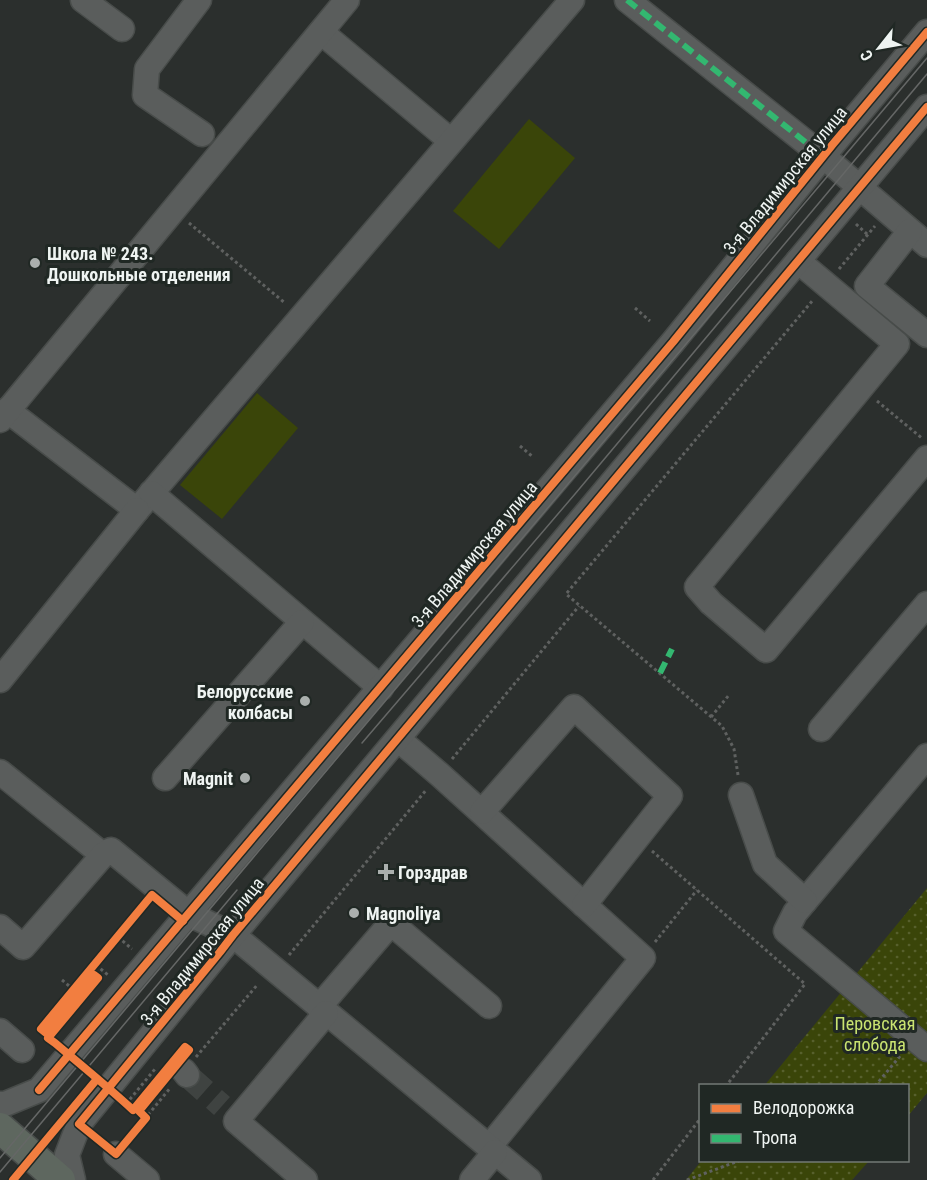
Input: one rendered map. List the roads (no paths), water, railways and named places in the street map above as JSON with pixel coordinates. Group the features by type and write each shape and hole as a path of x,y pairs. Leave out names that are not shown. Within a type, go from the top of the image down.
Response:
{"main road":[{"path":"0,1128 60,1180"}],"street":[{"path":"83,0 122,29"},
{"path":"199,0 147,69 146,95 202,134"},
{"path":"347,0 4,415 235,558 302,622 381,688"},
{"path":"0,680 144,502 572,0"},
{"path":"627,0 823,156 919,238 867,286 927,335"},
{"path":"321,32 451,141"},
{"name":"3-я Владимирская улица","path":"0,1104 39,1090 695,315 823,156 927,32"},
{"name":"3-я Владимирская улица","path":"73,1180 67,1155 79,1124 233,935 927,108"},
{"path":"798,261 897,344 697,587 711,603 766,650 927,458"},
{"path":"821,729 927,604"},
{"path":"165,777 302,622"},
{"path":"482,812 574,707 670,796 584,905"},
{"path":"398,739 643,958 492,1150 472,1180"},
{"path":"927,756 795,913 786,931 927,1049"},
{"path":"0,772 102,855"},
{"path":"741,795 765,864 805,901"},
{"path":"0,927 23,947 102,855 111,850 189,914 233,935 529,1180"},
{"path":"305,1180 229,1113 323,1010 391,923 489,1006"},
{"path":"0,1031 22,1050"},
{"path":"116,1154 147,1180"}],"tunnel":[{"path":"187,1075 222,1106"}],"tram line":[{"path":"0,1158 927,58"},
{"path":"362,743 575,494 927,74"},
{"path":"0,1172 237,890"}],"place":[{"name":"Школа № 243. Дошкольные отделения","path":"35,263"},
{"name":"Белорусские колбасы","path":"305,701"},
{"name":"Magnit","path":"245,778"},
{"name":"Горздрав","path":"386,872"},
{"name":"Magnoliya","path":"354,913"}],"park label":[{"name":"Перовская слобода","path":"875,1033"}]}
